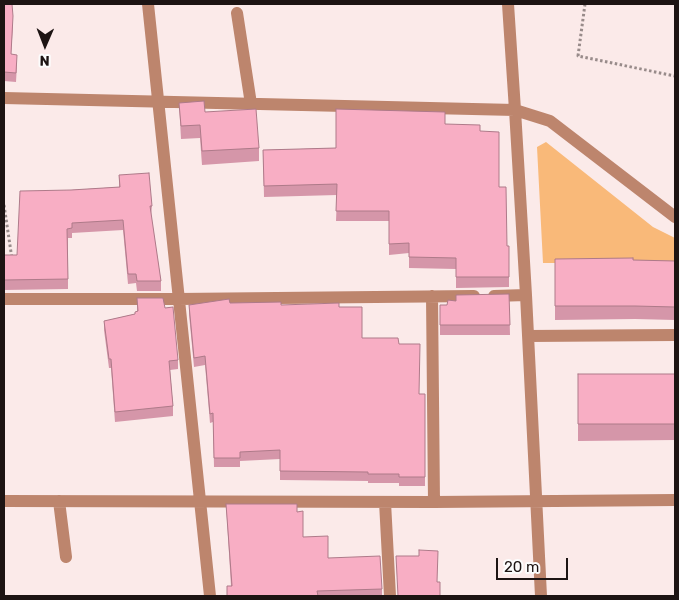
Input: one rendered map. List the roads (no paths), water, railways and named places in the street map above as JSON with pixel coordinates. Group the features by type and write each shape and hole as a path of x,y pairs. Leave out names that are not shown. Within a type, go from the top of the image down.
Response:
{"street":[{"path":"148,4 210,596"},
{"path":"508,4 526,295 541,596"},
{"path":"237,13 252,104"},
{"path":"4,98 515,110 550,121 675,217"},
{"path":"4,299 526,295"},
{"path":"432,296 434,502"},
{"path":"528,336 675,335"},
{"path":"4,501 434,502 675,500"},
{"path":"59,501 66,557"},
{"path":"385,502 390,596"}]}
